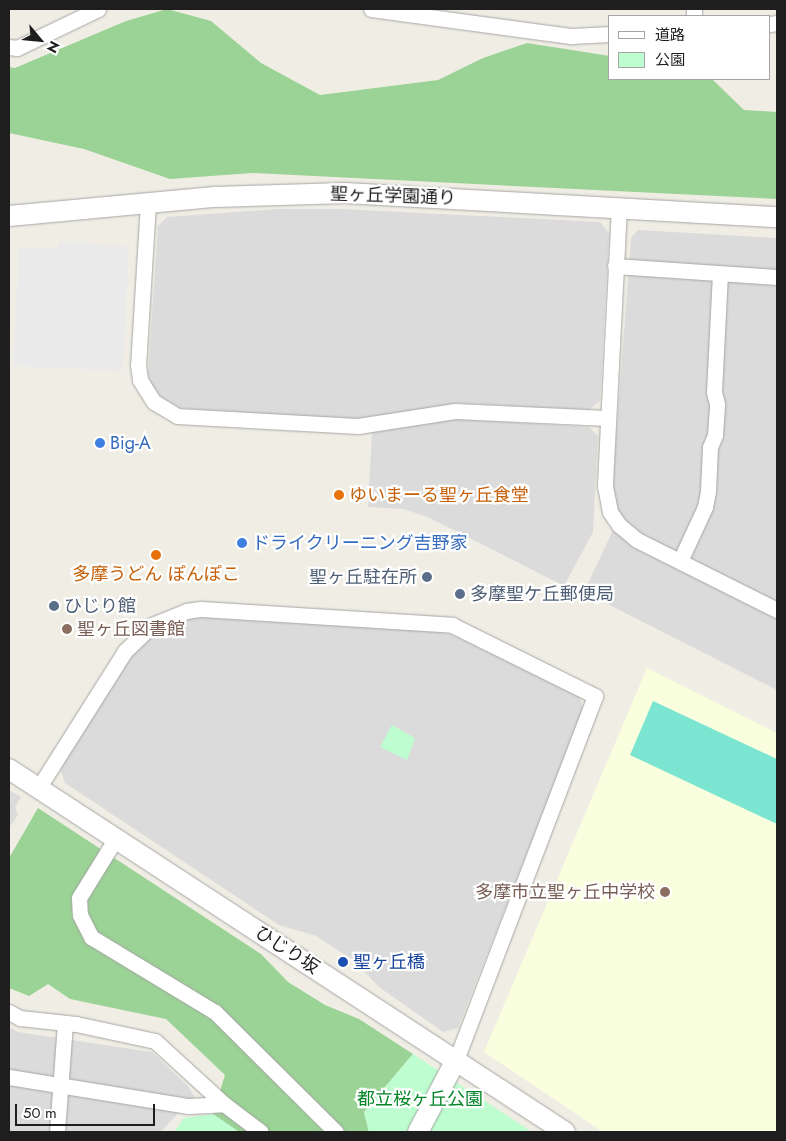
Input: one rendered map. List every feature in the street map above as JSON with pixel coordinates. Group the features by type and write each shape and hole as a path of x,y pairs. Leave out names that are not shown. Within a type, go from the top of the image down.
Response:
{"street":[{"path":"9,47 16,48 98,9"},
{"path":"372,9 408,11 572,36 608,34"},
{"name":"聖ヶ丘学園通り","path":"9,216 148,203 345,193 777,217"},
{"path":"148,203 138,365 140,380 154,402 177,416 358,426 455,411 607,418"},
{"path":"619,207 607,418 605,486 610,512 619,525 637,540 776,606"},
{"path":"616,266 777,277"},
{"path":"680,561 705,508 708,491 710,447 715,434 716,420 714,392 720,274"},
{"path":"38,787 125,651 152,626 186,611 201,609 452,625 595,696 456,1060 419,1131"},
{"name":"ひじり坂","path":"9,769 565,1132"},
{"path":"116,838 79,898 80,915 91,937 215,1012 336,1132"},
{"path":"9,1012 20,1018 65,1023 155,1041 224,1104 262,1132"},
{"path":"56,1132 65,1023"},
{"path":"9,1077 190,1106 224,1104"}],"shaded area":[{"path":"277,209 342,209 600,222 609,233 600,401 589,410 458,403 358,421 180,408 166,400 154,390 148,373 158,226 167,217"},
{"path":"638,230 777,238 777,690 584,592 620,515 612,493 631,238"},
{"path":"58,242 129,246 123,371 13,366 19,247 58,248"},
{"path":"458,419 589,427 598,436 593,532 564,586 428,517 403,509 368,507 372,432"},
{"path":"202,617 431,630 453,635 580,697 583,711 458,1028 443,1032 379,987 353,960 316,936 279,925 65,783 60,769 131,657 151,634 177,621"},
{"name":"多摩市立聖ヶ丘中学校","path":"647,668 777,733 777,1132 603,1132 484,1052"},
{"path":"653,701 777,759 777,824 630,755"},
{"path":"9,790 21,797 15,807 18,815 9,828"},
{"path":"9,1027 18,1032 152,1052 188,1086 194,1096 161,1132 9,1132"}],"green space":[{"path":"167,9 211,21 261,63 320,95 438,80 483,58 527,43 608,56 608,80 713,80 744,110 777,112 777,199 252,173 170,179 84,149 9,133 9,67 15,68 126,21"},
{"path":"392,725 415,738 407,760 380,747"},
{"path":"38,808 261,954 288,982 325,1005 359,1019 413,1054 364,1112 369,1132 239,1132 213,1114 225,1075 166,1019 70,999 48,984 29,996 9,988 9,858"},
{"name":"都立桜ヶ丘公園","path":"413,1054 532,1132 369,1132 364,1112"},
{"path":"213,1114 239,1132 174,1132 184,1118"}],"place":[{"name":"Big-A","path":"100,443"},
{"name":"ゆいまーる聖ヶ丘食堂","path":"339,495"},
{"name":"ドライクリーニング吉野家","path":"242,543"},
{"name":"多摩うどん ぽんぽこ","path":"156,555"},
{"name":"聖ヶ丘駐在所","path":"427,577"},
{"name":"多摩聖ケ丘郵便局","path":"460,594"},
{"name":"ひじり館","path":"54,606"},
{"name":"聖ヶ丘図書館","path":"67,629"},
{"name":"多摩市立聖ヶ丘中学校","path":"665,892"},
{"name":"聖ヶ丘橋","path":"343,962"}]}
